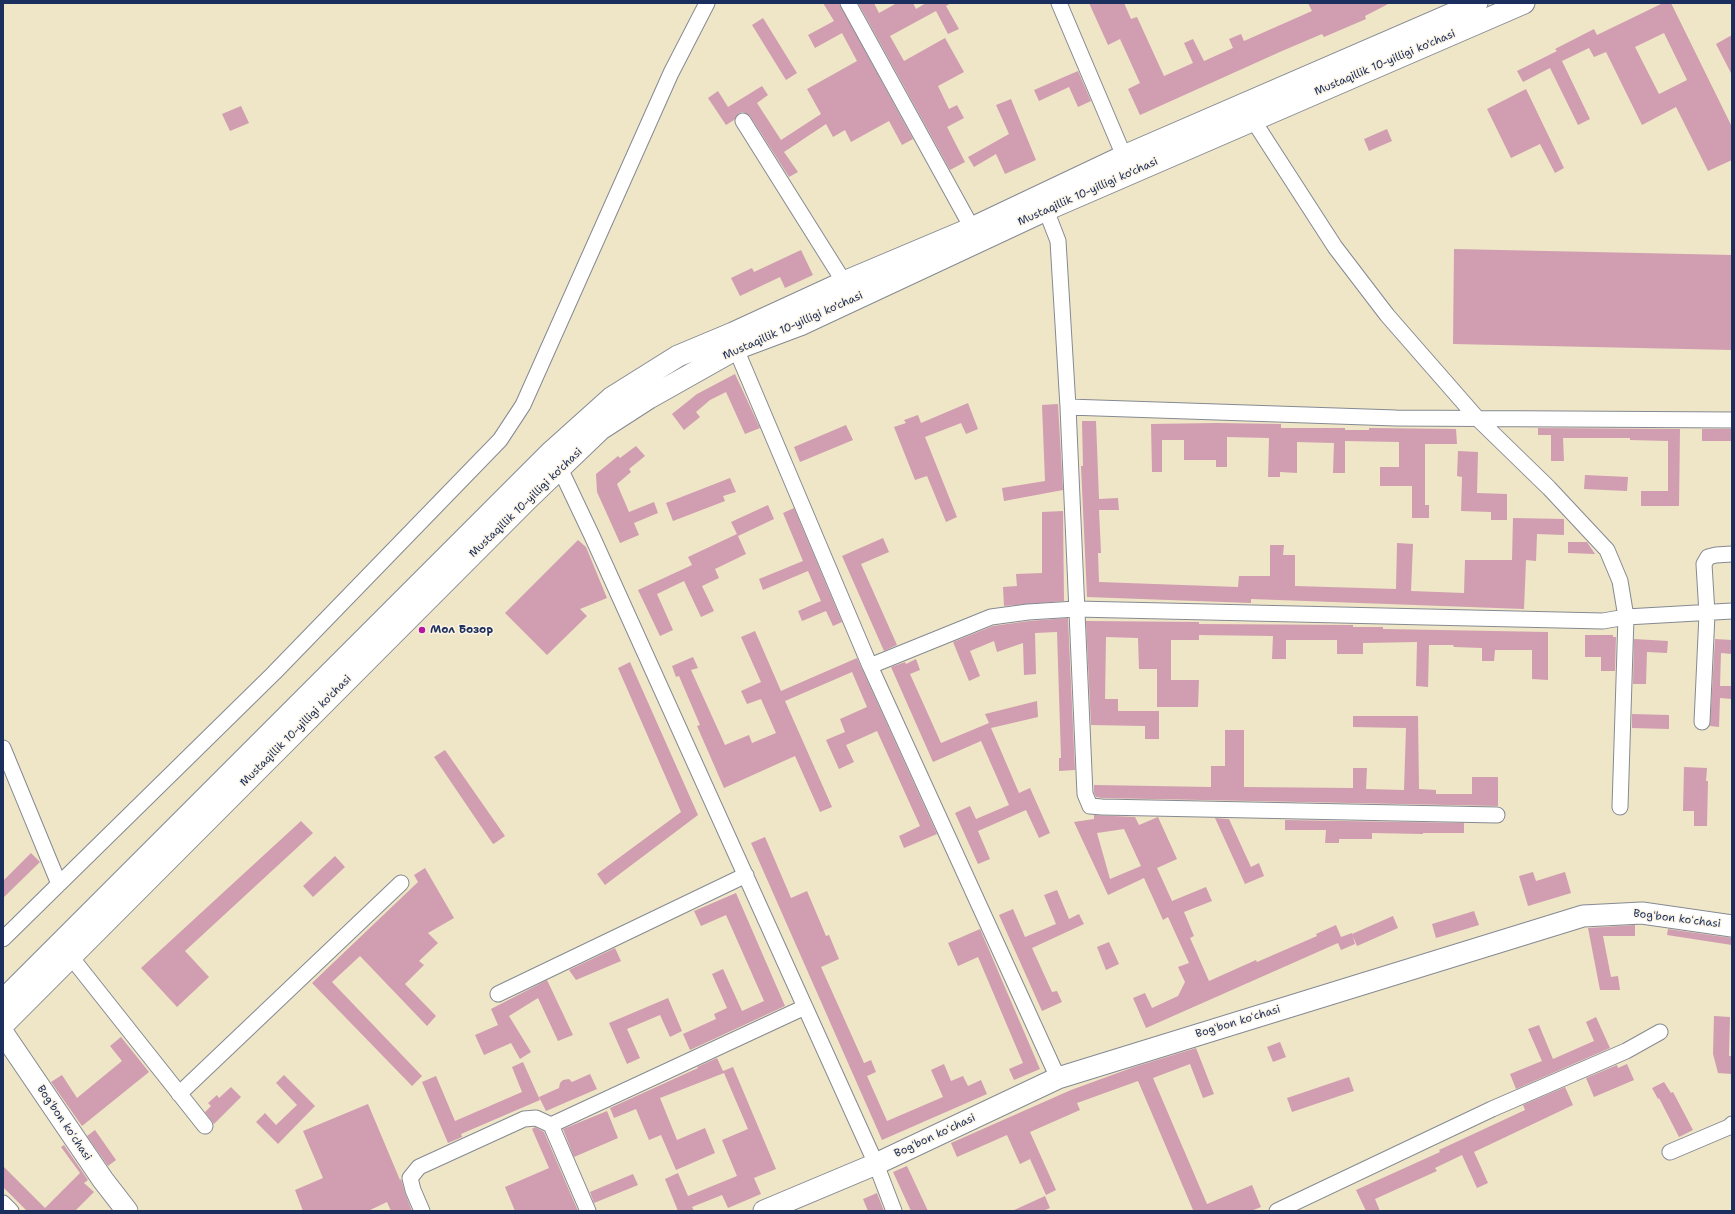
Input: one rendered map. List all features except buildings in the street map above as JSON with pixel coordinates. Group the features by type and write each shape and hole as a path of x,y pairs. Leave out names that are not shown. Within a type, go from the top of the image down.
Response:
{"main road":[{"name":"Mustaqillik 10-yilligi ko'chasi","path":"6,991 556,460 611,398 678,356 733,333 844,282 972,228 1124,156 1477,3"},
{"name":"Mustaqillik 10-yilligi ko'chasi","path":"3,1025 528,499 556,460 601,429 655,394 736,349 800,325 1046,210 1524,3"},
{"name":"Bogʻbon koʻchasi","path":"764,1211 876,1164 1058,1078 1583,916 1642,913 1732,926"},
{"name":"Bogʻbon koʻchasi","path":"3,1033 103,1180 127,1211"}],"street":[{"path":"3,939 274,673 500,440 526,399 671,73 707,3"},
{"path":"848,3 972,228"},
{"path":"1059,3 1124,156"},
{"path":"1253,120 1335,246 1387,315 1477,418 1549,488 1607,550 1620,581 1626,617 1620,807"},
{"path":"743,121 844,282"},
{"path":"1046,210 1058,241 1068,407 1085,794 1090,806 1110,808 1497,815"},
{"path":"736,349 870,666 1058,1078"},
{"path":"1068,407 1396,418 1732,420"},
{"path":"556,460 599,550 746,875 876,1164 894,1211"},
{"path":"1702,722 1707,614 1704,564 1708,557 1732,554"},
{"path":"870,666 991,617 1028,612 1076,609 1595,621 1626,617 1707,614 1732,611"},
{"path":"3,748 59,884"},
{"path":"498,994 746,875"},
{"path":"178,1094 401,883"},
{"path":"71,957 178,1094 205,1126"},
{"path":"550,1126 805,1008"},
{"path":"1277,1211 1492,1110 1626,1051 1660,1032"},
{"path":"422,1211 413,1190 410,1178 418,1167 524,1119 536,1118 550,1126 588,1211"},
{"path":"1670,1152 1730,1127 1732,1124"},
{"path":"3,1203 11,1211"}],"place":[{"name":"Мол Бозор","path":"422,630"}]}
